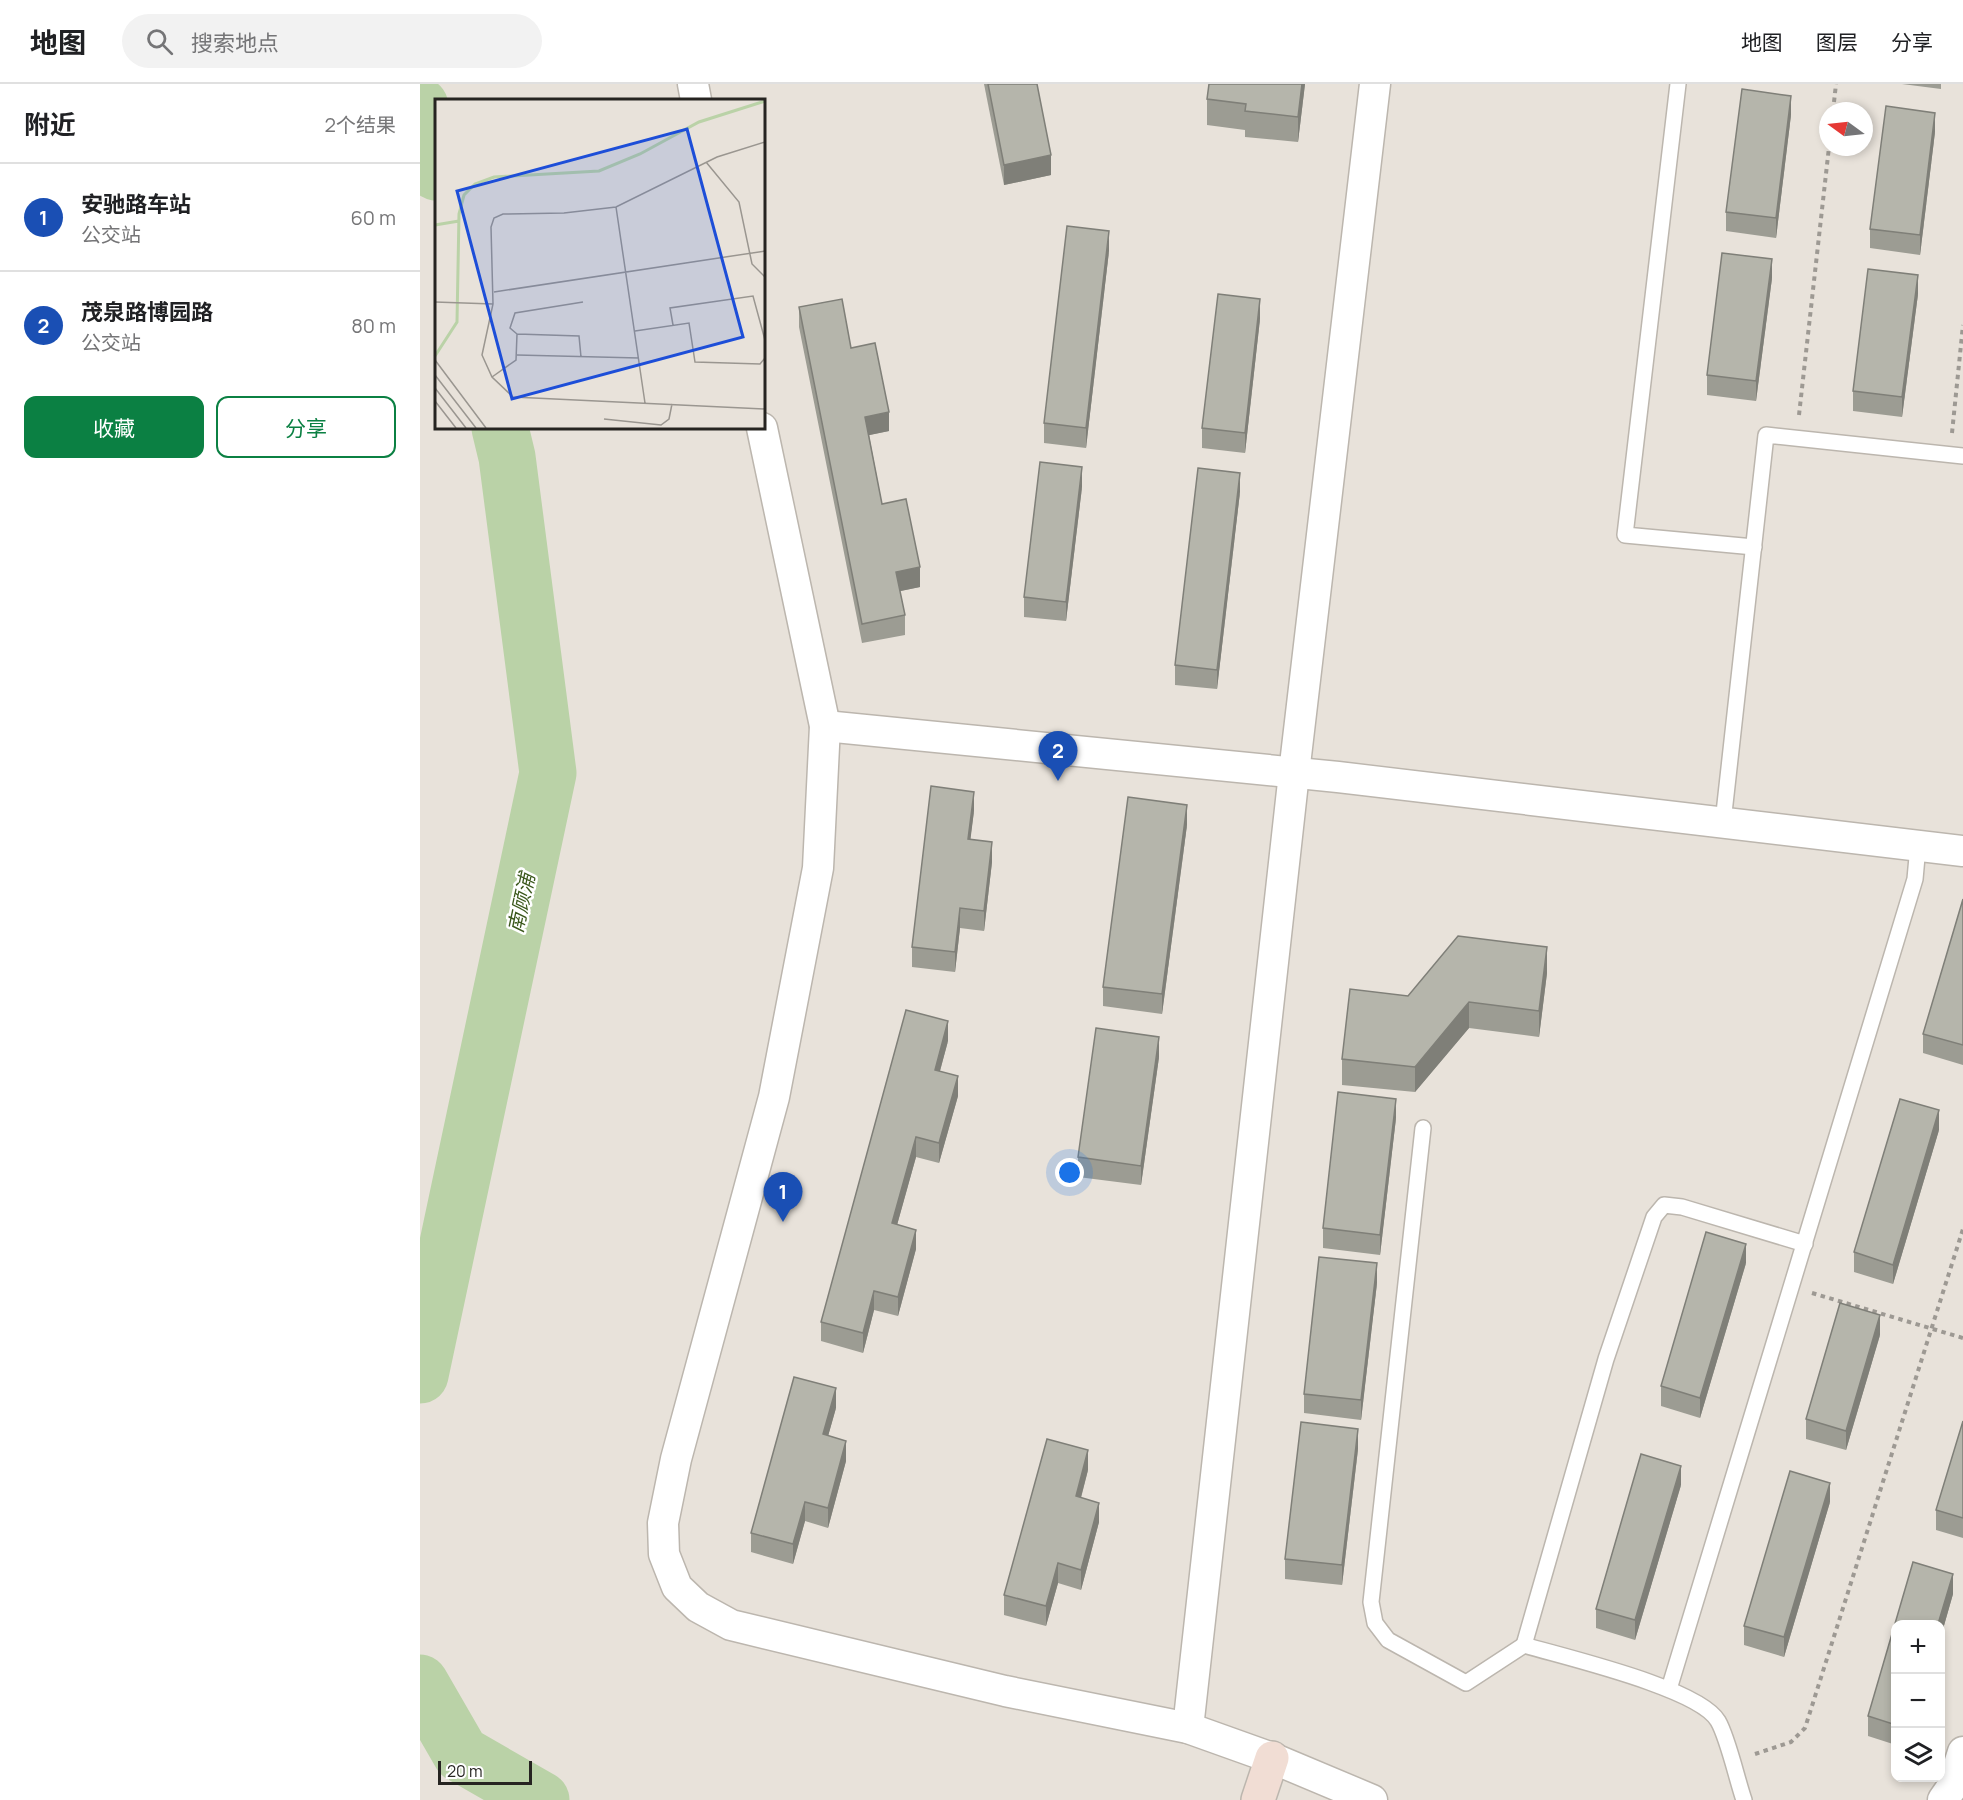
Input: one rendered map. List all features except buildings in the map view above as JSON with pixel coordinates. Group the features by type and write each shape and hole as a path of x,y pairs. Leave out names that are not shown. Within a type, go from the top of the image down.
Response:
{"street":[{"path":"693,84 696,99"},
{"path":"1188,1728 1294,773 1375,84"},
{"path":"762,429 825,726 818,868 774,1097 676,1459 663,1522 664,1554 677,1587 698,1607 731,1625 1005,1691 1188,1728 1272,1758 1372,1800"},
{"path":"825,726 1294,773 1963,851"},
{"path":"1943,1800 1952,1787 1963,1752"},
{"path":"1257,1800 1272,1758"}],"lane":[{"path":"1678,84 1625,535 1754,547"},
{"path":"1723,822 1766,435 1956,456"},
{"path":"1669,1689 1915,879 1918,846"},
{"path":"1423,1128 1371,1602 1375,1623 1388,1640 1466,1683 1524,1645 1606,1359 1654,1217 1664,1205 1682,1208 1805,1244"},
{"path":"1524,1645 1669,1689 1703,1706 1718,1721 1744,1800"}],"path":[{"path":"1834,102 1836,84"},
{"path":"1796,438 1828,156"},
{"path":"1956,456 1963,324"},
{"path":"1732,1762 1791,1742 1804,1728 1963,1229"},
{"path":"1792,1287 1963,1338"}],"waterway":[{"name":"南顾浦","path":"420,106 435,168"},
{"name":"南顾浦","path":"420,1375 548,773 507,457 500,429"},
{"name":"南顾浦","path":"420,1683 461,1754 541,1800"}],"place":[{"name":"茂泉路博园路","path":"1058,781"},
{"name":"安驰路车站","path":"783,1222"}]}
